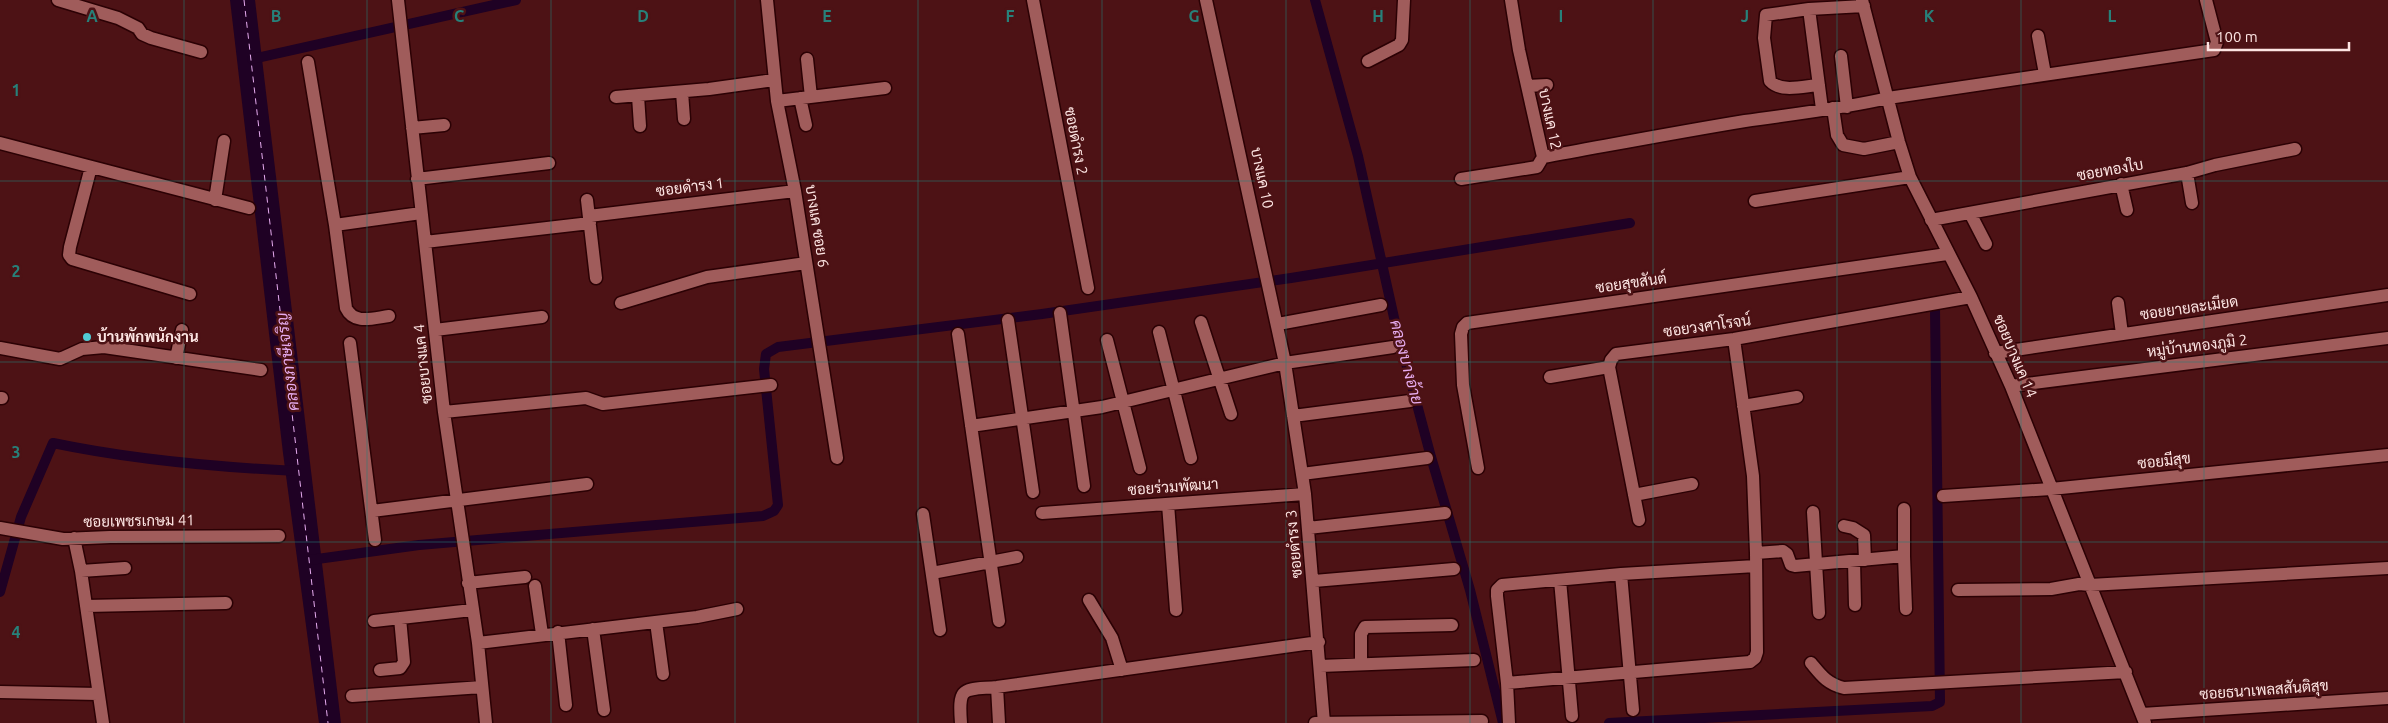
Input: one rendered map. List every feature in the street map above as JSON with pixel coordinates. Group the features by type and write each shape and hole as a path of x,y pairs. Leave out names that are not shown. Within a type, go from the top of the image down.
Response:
{"street":[{"name":"บางแค ซอย 6","path":"767,0 777,101 795,190 837,458"},
{"name":"ซอยดำรง 2","path":"1033,0 1088,288"},
{"name":"บางแค 10","path":"1206,0 1285,363"},
{"path":"1368,60 1399,45 1402,40 1404,0"},
{"name":"บางแค 12","path":"1461,178 1537,167 1542,163 1543,157 1519,50 1511,0"},
{"path":"1543,157 1847,107 1888,98 2214,50 2217,42 2206,0"},
{"path":"62,1 118,18 138,28 142,34 151,38 201,52"},
{"path":"1819,85 1781,88 1774,86 1770,81 1764,38 1766,15 1863,3"},
{"name":"ซอยบางแค 14","path":"1863,3 1910,177 1947,254 1971,297 2011,386 2126,672 2143,719"},
{"name":"ซอยบางแค 4","path":"398,6 444,412 478,643 486,723"},
{"path":"1809,9 1819,85 1837,135 1843,145 1864,149 1899,142"},
{"path":"2038,36 2045,74"},
{"path":"1841,56 1847,107"},
{"path":"806,125 807,60"},
{"path":"308,62 335,225 346,308 349,314 357,320 389,316"},
{"path":"616,97 682,92 774,80"},
{"path":"1527,86 1547,85"},
{"path":"777,101 885,88"},
{"path":"682,92 684,119"},
{"path":"638,96 640,126"},
{"path":"412,128 444,125"},
{"path":"215,200 224,141"},
{"path":"0,143 249,208"},
{"name":"ซอยทองใบ","path":"1931,220 2187,173 2215,165 2295,149"},
{"path":"417,179 549,163"},
{"path":"91,168 70,247 72,260 190,294"},
{"path":"2187,173 2192,203"},
{"path":"1755,201 1910,177"},
{"path":"2121,184 2127,210"},
{"name":"ซอยดำรง 1","path":"425,242 795,190"},
{"path":"587,200 596,278"},
{"path":"335,225 421,213"},
{"path":"1970,213 1986,244"},
{"name":"ซอยสุขสันต์","path":"1478,468 1463,385 1461,334 1463,327 1467,323 1947,254"},
{"path":"620,303 707,277 806,263"},
{"name":"ซอยยายละเมียด","path":"1995,353 2388,295"},
{"name":"ซอยวงศาโรจน์","path":"1610,367 1611,360 1616,354 1734,339 1971,297"},
{"path":"2118,303 2122,334"},
{"path":"1278,324 1381,305"},
{"path":"1060,313 1084,486"},
{"path":"435,330 542,316"},
{"path":"1008,320 1034,492"},
{"path":"1201,322 1231,414"},
{"path":"176,358 182,330"},
{"path":"1159,332 1172,390 1191,458"},
{"path":"958,334 999,620"},
{"name":"หมู่บ้านทองภูมิ 2","path":"2011,386 2388,338"},
{"path":"1507,683 1750,662 1755,658 1757,652 1756,559 1752,476 1734,339"},
{"path":"1106,340 1124,401 1140,468"},
{"path":"350,344 375,540"},
{"path":"0,348 56,359 66,358 93,347 261,370"},
{"path":"971,426 1074,411 1285,363 1393,347"},
{"name":"ซอยดำรง 3","path":"1285,363 1305,494 1314,582 1319,642 1321,723"},
{"path":"1550,377 1610,367 1639,520"},
{"path":"444,412 586,398 603,404 771,385"},
{"path":"1743,406 1797,397"},
{"path":"1293,416 1410,401"},
{"name":"ซอยมีสุข","path":"1943,496 2051,489 2388,455"},
{"path":"1302,474 1427,458"},
{"path":"372,511 587,484"},
{"path":"1634,495 1692,484"},
{"name":"ซอยร่วมพัฒนา","path":"1042,513 1305,494"},
{"path":"1168,504 1176,610"},
{"path":"1904,509 1906,608"},
{"path":"1813,512 1819,613"},
{"path":"1308,528 1445,513"},
{"path":"923,514 940,630"},
{"path":"1844,526 1853,528 1864,535 1855,605"},
{"name":"ซอยเพชรเกษม 41","path":"4,529 64,539 279,536"},
{"path":"74,538 81,571 103,723"},
{"path":"1509,723 1507,683 1497,590 1502,585 1756,559 1783,551 1787,554 1791,565 1904,556"},
{"path":"932,573 1017,557"},
{"path":"81,571 125,568"},
{"path":"1958,590 2052,588 2079,584 2090,585 2388,568"},
{"path":"1314,582 1454,569"},
{"path":"1621,574 1633,710"},
{"path":"468,583 525,577"},
{"path":"1560,580 1572,716"},
{"path":"535,586 542,634"},
{"path":"1089,600 1112,638 1122,670"},
{"path":"86,606 226,603"},
{"path":"374,621 472,610"},
{"path":"478,643 558,632 656,622 737,610"},
{"path":"380,670 400,668 404,662 400,618"},
{"path":"656,622 663,674"},
{"path":"1361,664 1361,634 1365,627 1452,625"},
{"path":"593,629 604,710"},
{"path":"558,632 566,705"},
{"path":"961,723 959,701 962,693 969,689 997,687 1319,642"},
{"path":"1320,666 1474,660"},
{"path":"1811,663 1826,681 1844,688 2126,672"},
{"path":"352,696 482,687"},
{"path":"997,687 999,723"},
{"path":"0,692 98,694"},
{"name":"ซอยธนาเพลสสันติสุข","path":"2143,719 2388,698"},
{"path":"1321,723 1482,721"}],"water":[{"name":"คลองภาษีเจริญ","path":"230,0 255,0 341,723 319,723 283,453"}],"waterway":[{"path":"252,59 516,0"},
{"name":"คลองบางอ้าย","path":"1315,0 1358,156 1395,322 1431,457 1470,590 1503,723"},
{"path":"310,560 419,545 763,516 774,511 778,505 764,369 766,354 778,347 1042,314 1291,278 1630,223"},
{"path":"1609,723 1932,706 1940,702 1935,308"},
{"path":"0,592 21,517 53,443 174,462 296,471"}],"ferry route":[{"path":"244,0 328,723"}],"place":[{"name":"บ้านพักพนักงาน","path":"87,337"}]}
